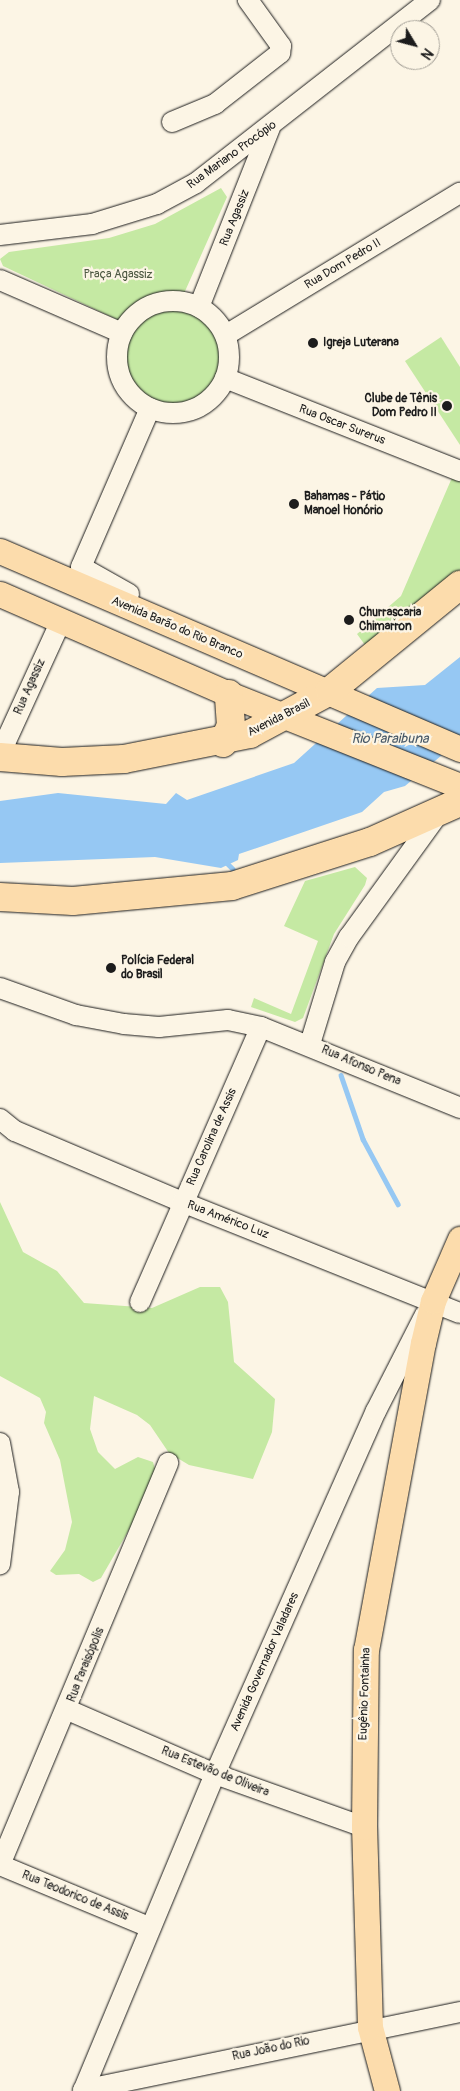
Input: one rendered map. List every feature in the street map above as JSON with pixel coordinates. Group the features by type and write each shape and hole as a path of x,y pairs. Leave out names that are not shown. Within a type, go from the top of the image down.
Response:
{"highway":[{"name":"Avenida Brasil","path":"0,755 62,762 124,759 223,743 298,720 330,691 460,585"},
{"path":"223,743 231,726 229,694"},
{"path":"0,897 73,901 232,886 370,842 449,808"}],"main road":[{"name":"Avenida Barão do Rio Branco","path":"0,552 191,636 330,691 460,749"},
{"path":"0,594 229,694 452,783"},
{"name":"Avenida Governador Valadares","path":"433,1301 460,1238"},
{"name":"Eugênio Fontainha","path":"387,2091 370,2027 364,1827 366,1650 433,1301"}],"street":[{"path":"172,122 215,104 280,53 281,46 248,0"},
{"name":"Rua Mariano Procópio","path":"6,237 60,230 124,215 156,204 196,183 270,128 430,0"},
{"name":"Rua Agassiz","path":"199,307 270,128"},
{"path":"196,183 231,175 237,179 243,197"},
{"name":"Rua Dom Pedro II","path":"226,335 460,193"},
{"path":"0,280 122,333"},
{"path":"180,301 199,307 226,335 229,361 225,378 217,391 194,409 164,413 150,408 123,383 117,358 122,333 142,310 160,302 180,301"},
{"name":"Rua Oscar Surerus","path":"225,378 460,471"},
{"path":"150,408 81,567 170,615 191,636"},
{"name":"Rua Agassiz","path":"0,755 61,621"},
{"path":"310,1044 335,962 349,936 449,808"},
{"name":"Rua Afonso Pena","path":"0,988 76,1015 124,1024 159,1026 228,1020 260,1027 310,1044 460,1108"},
{"name":"Rua Carolina de Assis","path":"140,1302 260,1027"},
{"name":"Rua Américo Luz","path":"0,1119 15,1131 182,1202 460,1313"},
{"name":"Avenida Governador Valadares","path":"83,2091 215,1774 376,1411 433,1301"},
{"path":"0,1443 9,1492 0,1564"},
{"name":"Rua Paraisópolis","path":"0,1865 68,1710 168,1464"},
{"name":"Rua Estevão de Oliveira","path":"68,1710 215,1774 364,1827"},
{"name":"Rua Teodorico de Assis","path":"0,1865 150,1927"},
{"name":"Rua João do Rio","path":"83,2091 370,2027 460,2012"}],"green space":[{"name":"Praça Agassiz","path":"221,188 227,197 182,298 166,298 149,303 136,309 127,318 166,300 199,306 226,335 230,359 226,382 215,399 189,416 168,419 146,414 129,402 113,377 111,351 120,321 3,266 0,259 9,252 109,238 155,224"},
{"name":"Clube de Tênis Dom Pedro II","path":"441,337 460,367 460,445 405,361"},
{"path":"454,473 460,475 460,570 365,645 357,634 401,596"},
{"path":"355,867 367,878 365,885 334,934 303,1018 295,1022 251,1007 254,998 291,1014 318,941 284,926 305,881"},
{"path":"0,1202 23,1252 57,1271 84,1303 152,1308 200,1287 220,1287 228,1302 234,1362 275,1399 272,1432 253,1479 189,1465 169,1453 150,1425 137,1415 94,1396 90,1429 98,1452 115,1469 138,1457 153,1462 155,1469 141,1509 101,1578 93,1582 79,1574 56,1575 50,1571 65,1550 72,1522 60,1460 44,1423 46,1412 40,1398 0,1376"}],"water":[{"name":"Rio Paraibuna","path":"460,657 460,740 405,786 384,792 362,812 239,854 238,860 221,868 155,857 0,863 0,801 58,793 166,804 176,793 187,800 294,763 377,688 425,685"}],"waterway":[{"path":"225,861 233,869"},
{"path":"341,1075 363,1139 398,1204"}],"place":[{"name":"Igreja Luterana","path":"313,343"},
{"name":"Clube de Tênis Dom Pedro II","path":"447,406"},
{"name":"Bahamas - Pátio Manoel Honório","path":"294,504"},
{"name":"Churrascaria Chimarron","path":"349,620"},
{"name":"Polícia Federal do Brasil","path":"111,968"}]}
